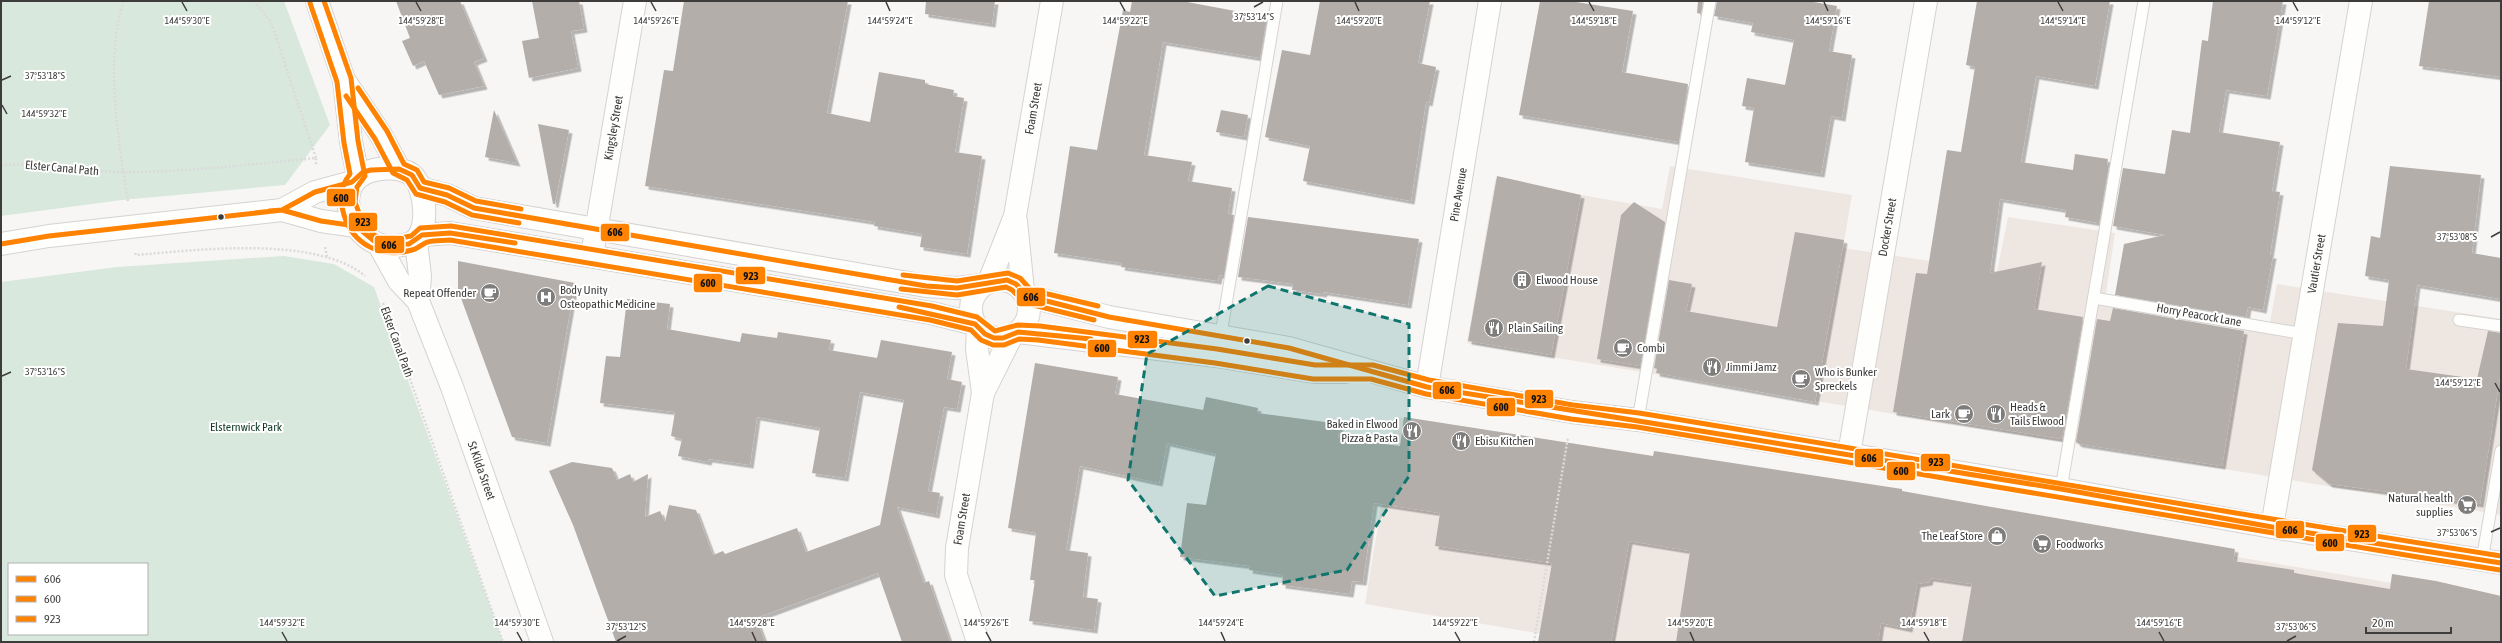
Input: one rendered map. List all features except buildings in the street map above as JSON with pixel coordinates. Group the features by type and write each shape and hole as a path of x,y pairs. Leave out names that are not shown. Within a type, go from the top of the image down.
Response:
{"street":[{"path":"317,1 344,80 355,179 348,194 349,206 356,226 368,238 379,245 396,246 419,238 450,233 592,255 931,312 977,326 994,338 1015,334 1218,347"},
{"name":"Kingsley Street","path":"592,255 635,1"},
{"name":"Foam Street","path":"986,283 1015,216 1052,1"},
{"name":"Pine Avenue","path":"1427,387 1490,1"},
{"name":"Docker Street","path":"1849,454 1926,1"},
{"name":"Vautier Street","path":"2272,527 2361,1"},
{"path":"344,80 381,135 399,169"},
{"path":"282,210 315,192 355,179 371,170 399,169 412,175 420,188 423,209 419,238"},
{"path":"420,188 447,195 474,208 596,227 926,286 957,288 1008,280 1025,293 1314,372 1372,372 1427,387 1572,412 1638,420 1849,454 2061,489 2272,527 2491,562"},
{"path":"1,244 49,236 282,210 321,221 356,226"},
{"name":"Foam Street","path":"1015,216 1025,293"},
{"name":"St Kilda Street","path":"418,301 420,276 419,238"},
{"name":"St Kilda Street","path":"379,245 399,281 418,301 452,387 542,642"},
{"path":"977,326 972,316 973,299 986,283"},
{"path":"1015,334 1029,316 1025,293"},
{"name":"Foam Street","path":"977,326 977,349 984,393"},
{"name":"Foam Street","path":"978,642 957,581 956,562 984,393 1015,334"}],"lane":[{"path":"1218,347 1277,1"},
{"path":"1638,420 1710,1"},
{"path":"2061,489 2144,1"},
{"name":"Horry Peacock Lane","path":"2094,298 2304,334"},
{"path":"2459,320 2501,326"},
{"path":"2491,562 2501,451"}],"path":[{"path":"123,172 115,68 117,20 124,1"},
{"path":"254,1 271,22 316,158 315,192"},
{"name":"Elster Canal Path","path":"1,165 23,164 68,170 175,172 316,158"},
{"path":"321,221 327,257"},
{"path":"134,247 136,255 246,249 298,252 327,257 359,271 368,278"},
{"name":"Elster Canal Path","path":"380,298 503,642"},
{"path":"1534,642 1572,412"}],"highlighted area":[{"path":"1268,286 1409,324 1409,476 1347,570 1215,596 1128,480 1147,354"}],"shaded area":[{"path":"1670,166 1852,195 1843,248 1997,271 2008,217 2115,233 2106,294 2270,322 2277,284 2501,319 2501,515 1467,343 1495,180 1662,209"},
{"path":"1396,417 2501,601 2501,642 1590,642 1365,604"}],"green space":[{"path":"1,1 284,1 330,125 285,185 122,200 1,216"},
{"name":"Elsternwick Park","path":"284,256 334,264 374,287 503,642 1,642 1,282 117,267"}],"transit line":[{"name":"923","path":"324,1 351,78 358,141 365,176 357,187 355,202 362,221 374,235 383,239 411,236 420,228 451,226 932,306 977,317 995,331 1018,325 1040,326 1217,349 1315,365 1373,365 1429,380 1573,405 1639,413 2501,556"},
{"name":"600","path":"310,3 337,82 344,143 350,174 342,188 342,209 348,225 354,234 362,242 380,251 390,253 401,252 414,249 428,242 450,240 930,320 971,330 981,340 993,345 1004,345 1019,339 1038,340 1215,363 1313,379 1371,379 1426,394 1571,419 1637,427 2500,570"},
{"name":"923","path":"358,88 387,131 404,164 417,170 424,182 449,188 476,201 521,209"},
{"name":"600","path":"346,96 375,139 393,173 407,180 416,194 445,202 472,215 519,223"},
{"name":"606","path":"1,244 49,236 282,210 315,192 352,182 363,172 371,170 399,169 412,175 420,188 447,195 474,208 926,286 957,288 1007,280 1016,284 1027,296 1109,317 1289,348 1427,387 2061,489 2272,527 2501,563"},
{"name":"606","path":"269,211 282,210 321,221 356,226 379,245 409,244 422,235 450,233 515,243"},
{"name":"923","path":"903,275 957,281 1008,273 1020,278 1031,290 1098,306"},
{"name":"600","path":"901,289 957,295 1006,287 1012,290 1025,303 1094,320"},
{"name":"606","path":"899,307 975,324 985,334 994,338 1003,338 1018,332 1091,339"}],"place":[{"name":"Elwood House","path":"1522,280"},
{"name":"Repeat Offender","path":"490,293"},
{"name":"Body Unity Osteopathic Medicine","path":"546,297"},
{"name":"Plain Sailing","path":"1494,328"},
{"name":"Combi","path":"1623,348"},
{"name":"Jimmi Jamz","path":"1712,367"},
{"name":"Who is Bunker Spreckels","path":"1801,379"},
{"name":"Lark","path":"1964,414"},
{"name":"Heads & Tails Elwood","path":"1996,414"},
{"name":"Baked in Elwood Pizza & Pasta","path":"1412,431"},
{"name":"Ebisu Kitchen","path":"1461,441"},
{"name":"Natural health supplies","path":"2467,505"},
{"name":"The Leaf Store","path":"1997,536"},
{"name":"Foodworks","path":"2042,544"}]}
